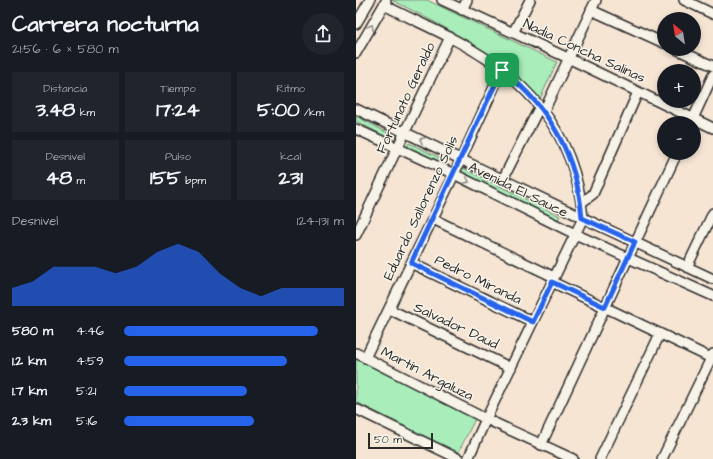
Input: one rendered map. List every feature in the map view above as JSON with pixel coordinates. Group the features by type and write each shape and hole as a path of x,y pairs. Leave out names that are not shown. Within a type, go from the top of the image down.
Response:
{"street":[{"path":"356,24 370,0"},
{"name":"Nadia Concha Salinas","path":"442,0 568,58 638,92 683,116"},
{"path":"462,10 467,0"},
{"path":"513,33 530,0"},
{"path":"503,179 568,58 596,0"},
{"path":"684,0 713,14"},
{"path":"356,53 385,3 450,37 491,61 523,87 542,108 560,136 570,157 577,180 582,218 468,459"},
{"path":"591,10 657,40"},
{"name":"Fortunato Geraldo","path":"356,235 450,37"},
{"path":"691,56 713,66"},
{"name":"Eduardo Sallorenzo Solís","path":"365,358 433,219 502,70"},
{"path":"694,116 713,75"},
{"path":"581,202 593,194 638,92"},
{"name":"Avenida El Sauce","path":"356,109 582,218 713,279"},
{"name":"Nadia Concha Salinas","path":"701,124 713,128"},
{"name":"Avenida El Sauce","path":"356,129 454,174 575,234 713,296"},
{"path":"541,445 673,160"},
{"path":"687,267 713,213"},
{"path":"433,219 660,334 712,355 662,459"},
{"name":"Pedro Miranda","path":"411,263 533,322"},
{"name":"Salvador Daud","path":"389,309 511,368"},
{"path":"600,459 660,334"},
{"name":"Martín Argaluza","path":"356,353 486,419 573,459"},
{"path":"356,409 459,459"}],"green space":[{"path":"392,0 427,0 557,62 540,99 477,47 439,24"},
{"path":"356,116 388,133 386,137 356,121"},
{"path":"409,143 442,159 440,163 407,147"},
{"path":"461,167 560,216 557,221 459,172"},
{"path":"356,359 475,419 458,453 356,402"}],"route":[{"path":"502,70 532,96 549,118 560,136 570,157 577,180 582,218 635,242 605,307 552,282 533,322 411,263 502,70"}]}
